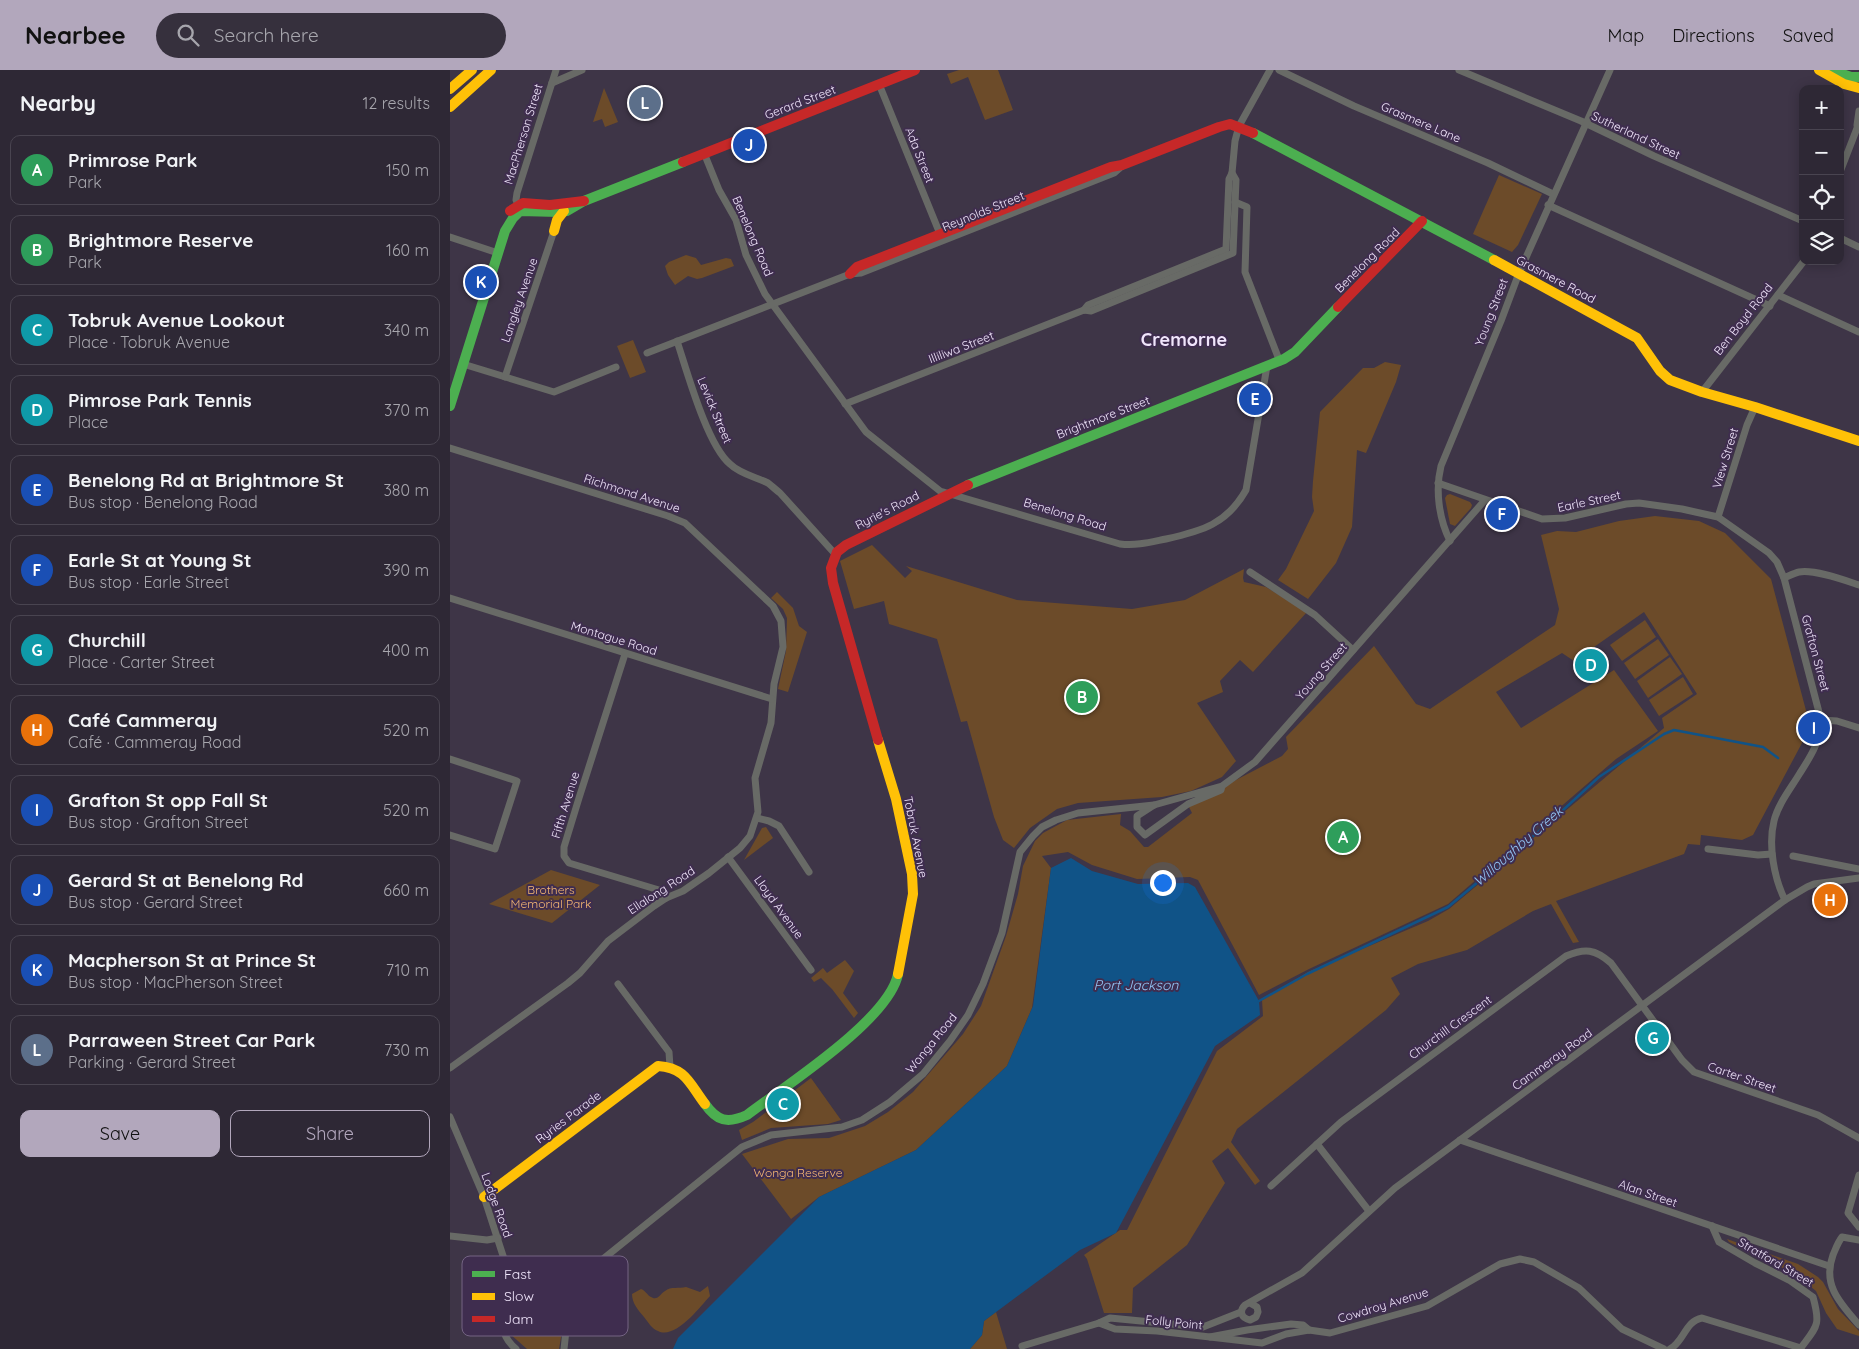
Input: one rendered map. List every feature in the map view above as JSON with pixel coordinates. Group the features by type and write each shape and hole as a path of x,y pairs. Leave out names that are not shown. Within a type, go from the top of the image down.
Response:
{"main road":[{"path":"450,89 455,80 472,70"},
{"path":"452,101 491,70"},
{"name":"Gerard Street","path":"505,231 520,211 550,213 576,208 584,201 915,70"},
{"path":"1819,70 1857,88"},
{"path":"1831,70 1851,77 1859,77"},
{"name":"Reynolds Street","path":"850,274 857,267 1111,167 1122,165 1219,127 1230,124 1239,126"},
{"name":"Grasmere Road","path":"1239,126 1422,221 1628,332 1637,338 1660,371 1670,380 1702,392 1859,441"},
{"name":"Gerard Street","path":"518,205 527,202 557,205 584,201"},
{"path":"450,406 505,231 504,222 507,215 518,205"},
{"path":"554,231 557,220 564,211"},
{"name":"Benelong Road","path":"1267,366 1280,362 1295,352 1422,221"},
{"name":"Brightmore Street","path":"949,493 1267,366"},
{"name":"Ryrie's Road","path":"836,554 846,545 949,493"},
{"name":"Tobruk Avenue","path":"670,1066 680,1072 713,1115 724,1120 733,1121 800,1075 853,1034 882,1004 896,983 913,894 912,874 896,799 838,607 831,573 836,554"},
{"name":"Ryries Parade","path":"484,1197 650,1071 658,1066 670,1066"}],"street":[{"name":"MacPherson Street","path":"518,205 516,200 517,193 556,70"},
{"path":"552,82 582,70"},
{"name":"Illiliwa Street","path":"845,404 1084,310 1088,305 1226,249 1229,178 1232,173 1235,141 1239,126 1270,70"},
{"name":"Grasmere Lane","path":"1279,70 1354,106 1488,163 1554,194"},
{"name":"Sutherland Street","path":"1459,70 1585,123 1654,156 1799,220"},
{"name":"Young Street","path":"1450,541 1442,519 1438,483 1445,454 1501,321 1519,273 1610,70"},
{"name":"Ada Street","path":"879,84 940,234"},
{"path":"1844,161 1858,124 1859,111"},
{"name":"Benelong Road","path":"704,153 720,190 736,220 751,268 773,305 866,432 940,491 1120,544 1135,545 1202,530 1226,516 1236,506 1246,490 1267,366"},
{"name":"Reynolds Street","path":"647,353 850,274 861,273 1114,173 1122,165"},
{"name":"Illiliwa Street","path":"1084,310 1090,311 1233,253 1236,180 1232,173"},
{"path":"1235,202 1247,207 1245,272 1280,362"},
{"path":"1548,206 1770,306"},
{"name":"Langley Avenue","path":"505,377 554,231"},
{"path":"450,238 498,253"},
{"path":"1844,240 1859,247"},
{"name":"Ben Boyd Road","path":"1702,392 1801,265"},
{"path":"1778,294 1859,332"},
{"name":"Levick Street","path":"677,341 691,386 710,433 729,464 737,470 769,484 780,493 836,554"},
{"path":"463,364 554,392 616,367"},
{"name":"View Street","path":"1718,517 1747,424 1755,407"},
{"name":"Richmond Avenue","path":"450,448 668,516 684,523 773,606 778,614 783,630 783,646 772,699"},
{"name":"Earle Street","path":"1438,483 1547,520 1565,518 1626,504 1639,503 1682,509 1718,517 1769,553"},
{"name":"Young Street","path":"1222,786 1154,805 1137,816 1137,827 1145,836 1188,804 1220,790 1222,786 1254,762 1485,500"},
{"name":"Grafton Street","path":"1769,553 1777,562 1784,578 1821,720 1821,733 1813,752 1780,805 1774,821 1772,854 1786,900"},
{"path":"1784,578 1803,571 1832,576 1859,585"},
{"path":"1250,572 1315,615 1353,650"},
{"name":"Montague Road","path":"450,598 772,699"},
{"name":"Fifth Avenue","path":"625,654 564,847 564,856 569,863 659,890 666,898"},
{"name":"Ellalong Road","path":"450,1068 568,983 580,973 602,946 666,898 692,885 740,848 750,836 757,818 754,778 770,723 772,699"},
{"path":"1821,720 1837,721 1859,728"},
{"path":"450,759 517,781 495,849 450,835"},
{"name":"Wonga Road","path":"606,1256 742,1147 772,1135 842,1127 862,1120 890,1102 923,1074 968,1015 983,984 1002,933 1020,852 1029,840 1042,827 1078,813 1154,805"},
{"path":"757,818 779,826 809,872"},
{"path":"1708,849 1758,855 1772,854"},
{"path":"1793,856 1859,869"},
{"name":"Lloyd Avenue","path":"728,857 811,970"},
{"path":"1844,866 1846,880"},
{"name":"Cammeray Road","path":"1250,1316 1275,1290 1302,1273 1395,1188 1786,900 1807,887 1859,878"},
{"name":"Churchill Crescent","path":"1271,1186 1341,1122 1566,956 1578,951 1590,951 1602,955 1611,963 1643,1006"},
{"path":"618,984 669,1052 670,1066"},
{"name":"Carter Street","path":"1643,1006 1686,1066 1694,1072 1818,1115 1859,1138"},
{"name":"Lodge Road","path":"450,1117 484,1197 504,1256"},
{"name":"Alan Street","path":"1460,1140 1829,1266"},
{"path":"1317,1144 1369,1211"},
{"path":"1859,1175 1848,1213 1859,1226"},
{"name":"Stratford Street","path":"1712,1226 1719,1242 1789,1280 1813,1297 1818,1321 1810,1337 1800,1349"},
{"path":"450,1236 487,1240 498,1238"},
{"path":"1859,1240 1842,1237 1829,1266 1830,1280 1835,1296 1859,1325"},
{"name":"Cowdroy Avenue","path":"1210,1337 1262,1343 1286,1334 1309,1330 1330,1333 1427,1306 1500,1264 1520,1259 1538,1264 1579,1288 1622,1329 1664,1349"},
{"path":"1250,1316 1272,1327"},
{"name":"Folly Point","path":"1022,1346 1110,1318 1203,1326 1250,1316"},
{"name":"Folly Point","path":"1099,1323 1114,1329 1157,1331 1210,1337 1239,1331 1250,1316"},
{"name":"Cowdroy Avenue","path":"1250,1316 1259,1328 1291,1324 1303,1325 1309,1330"},
{"path":"1670,1349 1679,1341 1692,1322 1702,1318 1800,1349"},
{"path":"506,1336 516,1349"},
{"path":"564,1349 565,1336"}],"green space":[{"path":"959,70 998,70 1013,110 985,120 968,77 951,84 947,74"},
{"path":"604,88 618,122 605,127 602,119 593,122"},
{"path":"1499,175 1542,194 1518,245 1512,252 1473,234"},
{"path":"686,255 696,258 701,265 726,258 731,259 734,266 702,278 697,279 688,276 675,285 668,275 665,266 669,262"},
{"path":"633,340 646,372 630,378 617,346"},
{"path":"1385,362 1401,365 1396,382 1366,453 1357,450 1352,527 1336,563 1308,599 1278,580 1286,569 1314,511 1312,497 1320,412 1363,368 1374,368"},
{"path":"1450,494 1470,502 1472,505 1455,526 1450,524 1445,498"},
{"name":"Wonga Reserve","path":"1655,516 1699,521 1725,533 1771,579 1808,718 1802,743 1753,835 1742,840 1701,835 1700,845 1688,844 1684,854 1556,901 1579,942 1573,943 1551,904 1533,911 1467,950 1418,964 1391,978 1400,994 1386,1010 1237,1129 1231,1142 1260,1181 1255,1185 1228,1148 1212,1161 1225,1183 1187,1245 1133,1288 1132,1313 1104,1313 1087,1259 1084,1255 1120,1230 1127,1230 1217,1051 1263,1016 1262,1000 1308,972 1428,921 1449,909 1664,728 1662,718 1697,694 1644,612 1574,661 1562,653 1496,692 1521,728 1614,670 1658,731 1616,759 1448,904 1309,969 1259,995 1198,880 1190,877 1137,879 1092,865 1068,852 1042,856 1051,868 1032,1008 1007,1066 916,1150 819,1197 791,1219 742,1154 788,1139 829,1138 865,1126 888,1112 913,1092 963,1034 981,1006 1006,936 1018,894 1023,866 1035,841 1043,833 1067,820 1121,814 1120,825 1130,831 1144,847 1148,847 1192,813 1188,805 1282,756 1288,749 1286,737 1374,646 1416,704 1430,709 1555,625 1559,609 1541,535 1557,531 1576,532 1619,521"},
{"path":"872,545 905,578 912,571 906,566 1017,600 1132,609 1185,600 1244,569 1244,582 1266,587 1307,612 1253,672 1240,660 1220,681 1223,692 1197,703 1236,761 1222,777 1191,791 1162,797 1078,803 1057,809 1030,828 1014,848 1003,840 994,817 967,721 961,722 937,639 889,624 884,601 854,609 840,561"},
{"path":"777,592 793,608 799,626 807,632 788,692 778,689 786,651 787,618 783,609 771,598"},
{"path":"1645,620 1656,637 1622,661 1610,645"},
{"path":"1658,639 1669,655 1635,679 1624,663"},
{"path":"1670,657 1682,674 1648,698 1637,681"},
{"path":"1683,677 1693,694 1659,716 1649,700"},
{"path":"766,827 773,838 744,860 762,828"},
{"name":"Brothers Memorial Park","path":"551,870 600,885 552,923 489,904"},
{"path":"845,960 854,971 843,993 858,1013 854,1018 821,978 814,982 811,978 823,968 827,973"},
{"path":"811,1078 841,1120 828,1124 771,1128 742,1140 739,1130 753,1122"},
{"path":"1727,1239 1798,1264 1818,1277 1823,1282 1838,1309 1859,1331 1859,1336 1837,1329 1826,1313 1816,1291 1795,1274 1729,1242"},
{"path":"708,1286 710,1296 694,1314 679,1327 665,1333 656,1330 650,1325 636,1306 632,1297 632,1294 641,1289 655,1298 670,1289 686,1287 700,1292"},
{"path":"996,1312 1007,1349 970,1349 982,1335 984,1321"},
{"path":"512,1336 561,1336 559,1349 527,1349"}],"water":[{"name":"Port Jackson","path":"1071,858 1092,871 1138,884 1188,883 1195,887 1259,1001 1260,1015 1215,1046 1116,1233 1080,1250 984,1321 982,1335 970,1349 673,1349 678,1338 819,1197 916,1150 1007,1066 1033,1006 1051,868"}],"waterway":[{"name":"Willoughby Creek","path":"1259,1001 1307,974 1448,907 1550,822 1599,777 1664,734 1674,730 1763,747 1778,758"}],"traffic: fast":[{"path":"1831,70 1851,77 1859,77"},
{"path":"1253,133 1494,260"},
{"path":"450,406 505,231 513,218 520,211 567,211 584,201 683,162"},
{"path":"968,485 1284,359 1295,352 1338,307"},
{"path":"705,1104 709,1110 723,1119 728,1120 747,1115 809,1070 856,1031 876,1011 890,992 898,974"}],"traffic: slow":[{"path":"450,89 472,70"},
{"path":"450,107 491,70"},
{"path":"1819,70 1844,84 1859,88"},
{"path":"554,231 557,220 564,211"},
{"path":"1494,260 1637,338 1660,371 1670,380 1702,392 1859,441"},
{"path":"878,740 896,799 912,874 913,894 898,974"},
{"path":"484,1197 658,1066 667,1067 681,1073 705,1104"}],"traffic: jam":[{"path":"683,162 915,70"},
{"path":"850,274 857,267 1111,167 1122,165 1219,127 1230,124 1253,133"},
{"path":"510,211 523,203 550,205 584,201"},
{"path":"1338,307 1422,221"},
{"path":"878,740 833,583 831,568 837,552 846,545 968,485"}],"place":[{"name":"Parraween Street Car Park","path":"645,103"},
{"name":"Gerard St at Benelong Rd","path":"749,145"},
{"name":"Macpherson St at Prince St","path":"481,282"},
{"name":"Benelong Rd at Brightmore St","path":"1255,399"},
{"name":"Earle St at Young St","path":"1502,514"},
{"name":"Pimrose Park Tennis","path":"1591,665"},
{"name":"Brightmore Reserve","path":"1082,697"},
{"name":"Grafton St opp Fall St","path":"1814,728"},
{"name":"Primrose Park","path":"1343,837"},
{"name":"Café Cammeray","path":"1830,900"},
{"name":"Churchill","path":"1653,1038"},
{"name":"Tobruk Avenue Lookout","path":"783,1104"}],"district":[{"name":"Cremorne","path":"1184,339"}]}
